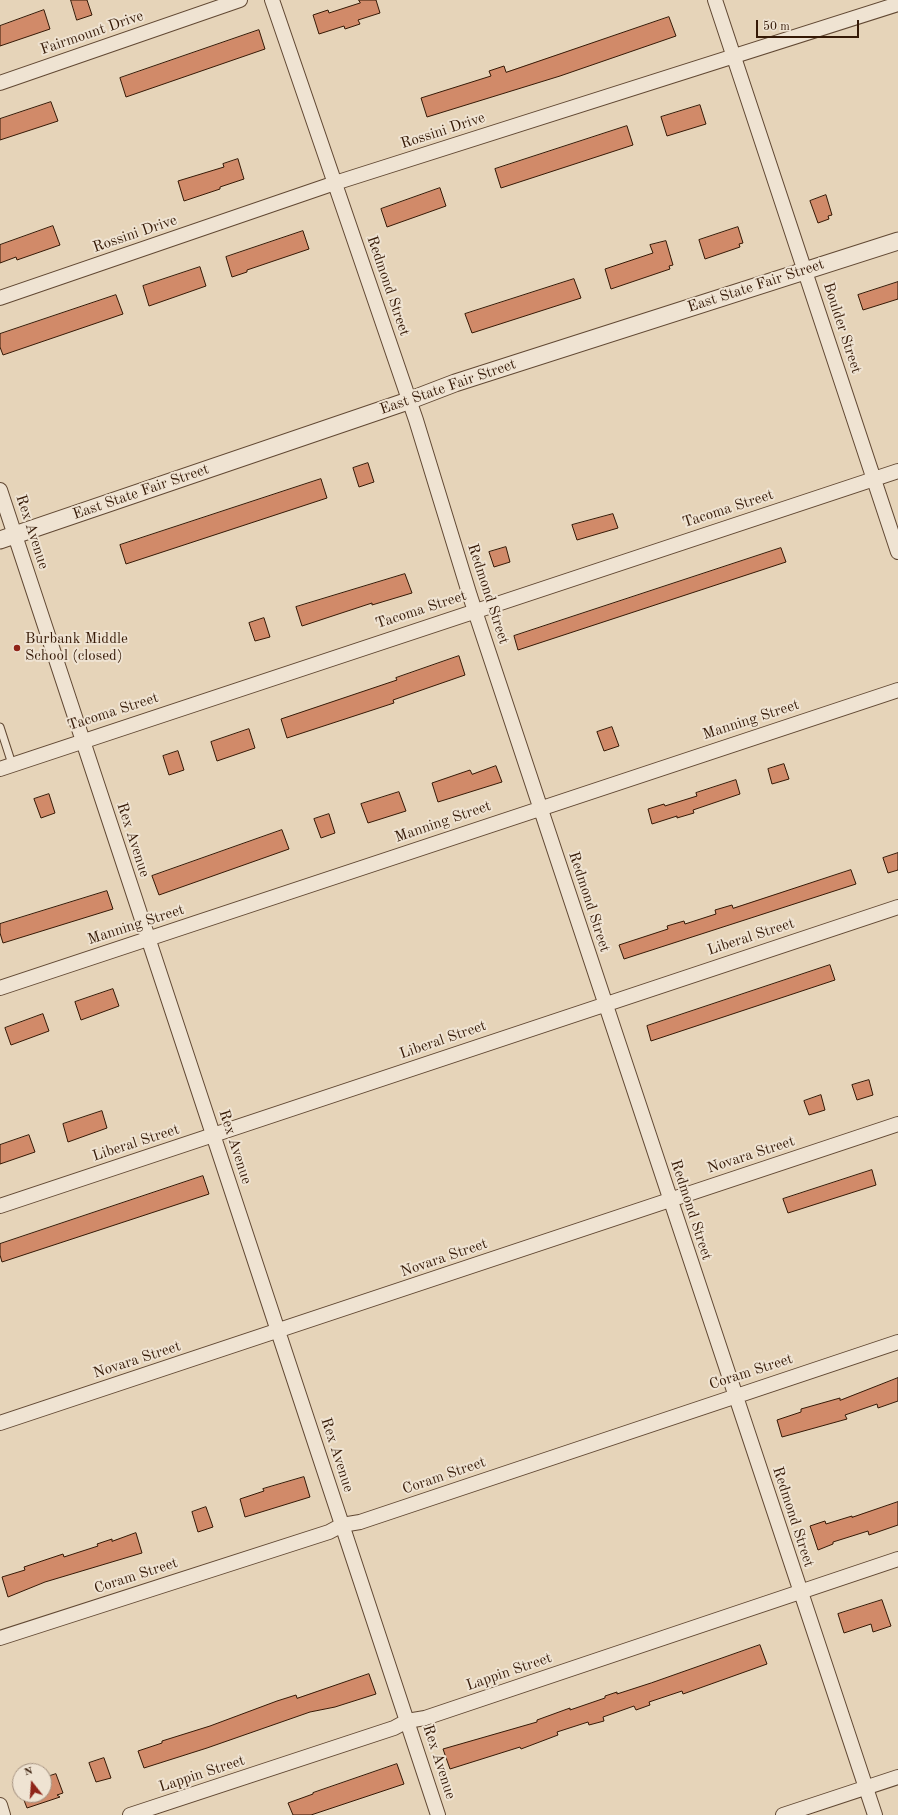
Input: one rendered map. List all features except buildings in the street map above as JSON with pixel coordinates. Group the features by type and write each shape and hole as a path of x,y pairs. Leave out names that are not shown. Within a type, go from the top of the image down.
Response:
{"street":[{"name":"Fairmount Drive","path":"0,83 240,0"},
{"name":"Redmond Street","path":"272,0 408,401 475,610 605,1004 875,1815"},
{"name":"Boulder Street","path":"715,0 898,552"},
{"name":"Rossini Drive","path":"0,298 335,183 898,4"},
{"name":"East State Fair Street","path":"8,538 408,401 456,383 898,241"},
{"name":"Tacoma Street","path":"6,767 82,740 898,471"},
{"name":"Rex Avenue","path":"0,490 8,538 82,740 438,1815"},
{"name":"Manning Street","path":"0,988 540,807 898,690"},
{"name":"Liberal Street","path":"0,1206 898,907"},
{"name":"Novara Street","path":"0,1423 898,1124"},
{"name":"Coram Street","path":"0,1638 322,1534 342,1525 360,1522 898,1342"},
{"name":"Lappin Street","path":"130,1815 394,1728 407,1721 425,1718 898,1559"},
{"path":"783,1815 898,1777"},
{"path":"0,1805 3,1815"}],"lane":[{"path":"0,727 6,767"}],"place":[{"name":"Burbank Middle School (closed)","path":"17,648"}]}
